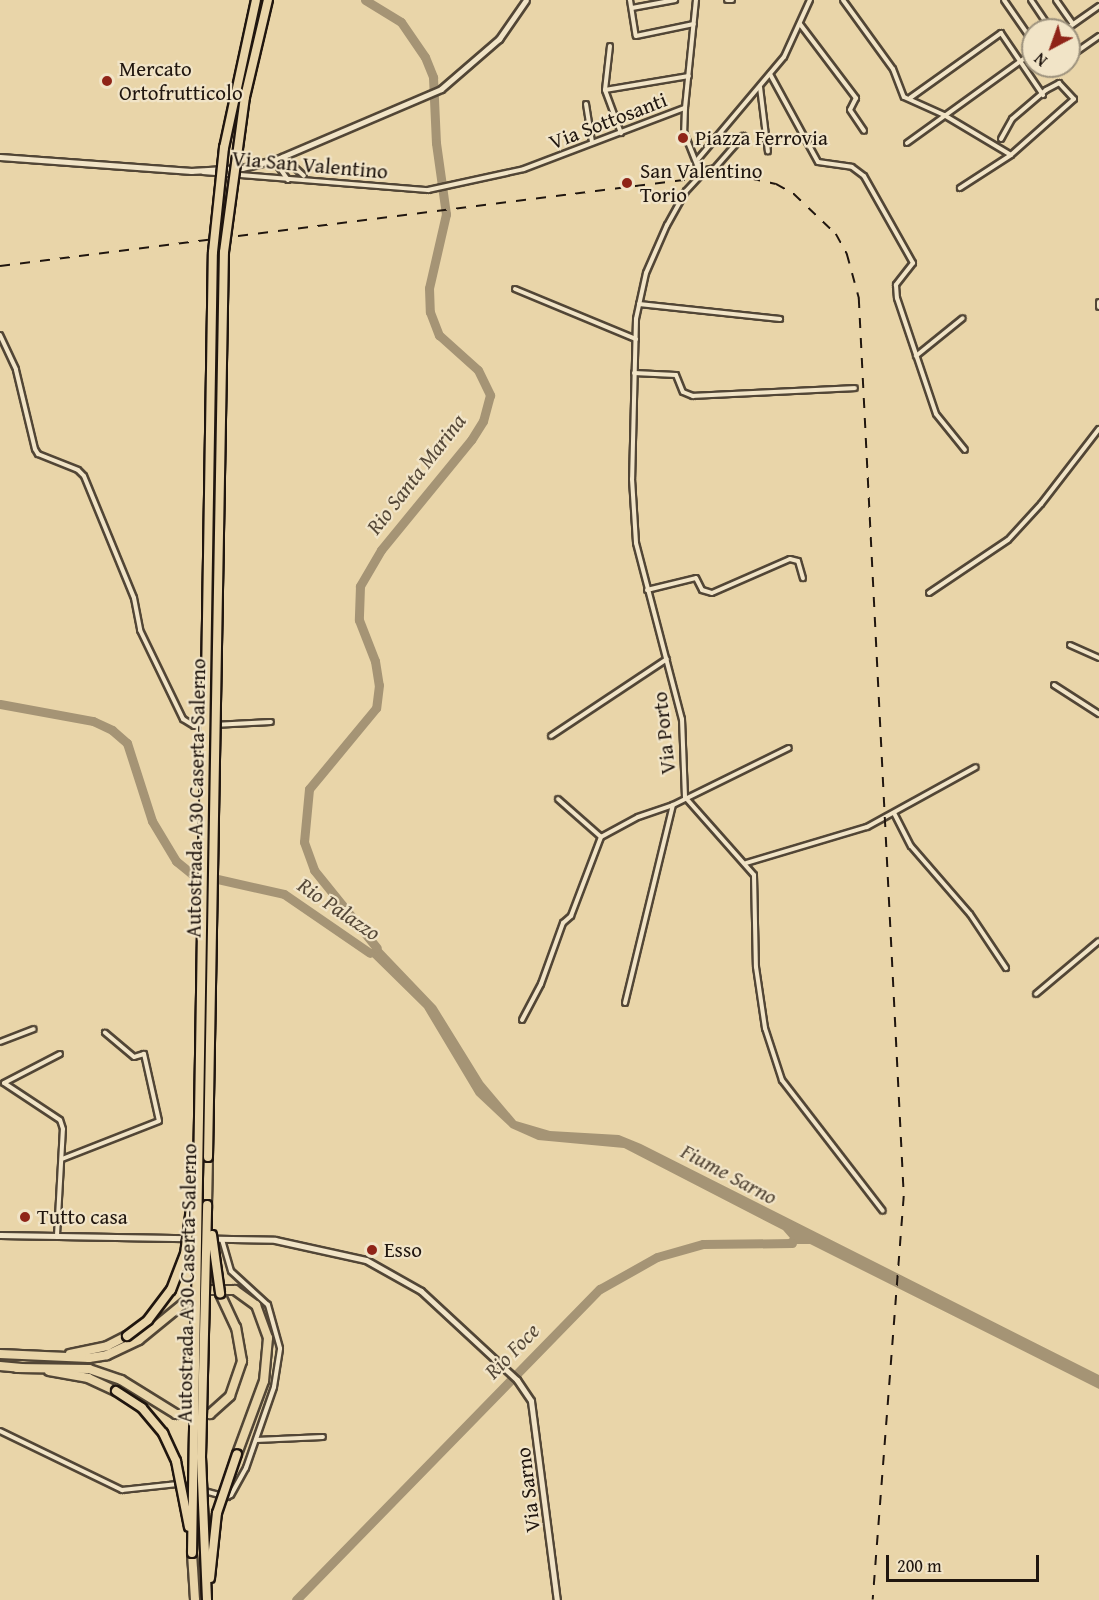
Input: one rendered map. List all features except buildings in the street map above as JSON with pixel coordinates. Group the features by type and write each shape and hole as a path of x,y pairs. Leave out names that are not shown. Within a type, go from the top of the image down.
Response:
{"highway":[{"name":"Autostrada A30 Caserta-Salerno","path":"195,1600 192,1552 197,1156 213,252 224,148 256,0"},
{"name":"Autostrada A30 Caserta-Salerno","path":"207,1600 201,1457 224,252 245,97 268,0"},
{"path":"54,1357 107,1346 127,1336 160,1306 180,1271 197,1156"},
{"path":"17,1368 89,1369 121,1380 176,1414 210,1414 230,1396 243,1361 236,1328 220,1293 213,1263 212,1218 207,1205"},
{"path":"0,1354 89,1358 124,1349 200,1290 219,1287 241,1293 260,1312 268,1347 264,1381 217,1512 207,1600"},
{"path":"0,1366 63,1372 116,1391 142,1408 170,1446 182,1482 192,1552"}],"main road":[{"name":"Via San Valentino","path":"0,157 182,171 242,168 283,157 418,102 453,81 499,39 526,0"},
{"name":"Via Sarno","path":"0,1235 221,1238 307,1245 366,1260 421,1291 507,1370 531,1401 557,1600"}],"street":[{"path":"630,0 636,36 694,24"},
{"path":"632,8 675,0"},
{"name":"Via Sottosanti","path":"436,189 449,188 524,169 685,108 696,0"},
{"path":"727,0 732,0"},
{"path":"698,159 784,57 810,0"},
{"path":"843,0 909,99 944,115 1011,155"},
{"path":"1004,0 1021,25"},
{"path":"1031,0 1043,18"},
{"path":"1056,0 1069,18"},
{"path":"1081,18 1099,6"},
{"path":"800,24 856,98 850,110 864,131"},
{"path":"909,99 1001,33 1043,95"},
{"path":"1081,49 1099,36"},
{"path":"610,46 605,90 621,133"},
{"path":"907,143 1020,62"},
{"path":"770,74 818,162 852,167 864,176 913,263 895,291 936,414 965,450"},
{"path":"605,90 689,76"},
{"path":"960,188 1011,155 1074,99 1059,83 1012,120 1001,139"},
{"path":"759,86 768,152"},
{"path":"586,104 591,143"},
{"path":"685,108 684,132 698,159 701,173"},
{"name":"Via Porto","path":"743,136 715,168 701,173 686,191 667,225 646,273 639,304 634,373 635,529 646,590 682,719 685,797 746,863 754,875 756,967 765,1028 782,1080 884,1211"},
{"path":"288,180 279,167 283,157 304,176"},
{"name":"Via San Valentino","path":"182,171 436,189"},
{"path":"515,289 636,339"},
{"path":"1099,302 1099,307"},
{"path":"639,304 780,319"},
{"path":"916,356 963,318"},
{"path":"0,335 16,370 38,454 78,470 84,477 134,598 140,630 183,719 194,726 271,722"},
{"path":"634,373 676,375 683,392 693,396 855,388"},
{"path":"929,593 1008,540 1041,504 1099,429"},
{"path":"646,590 696,578 702,590 712,593 790,559 798,561 803,578"},
{"path":"1070,645 1099,658"},
{"path":"551,736 667,659"},
{"path":"1054,685 1099,714"},
{"path":"522,1020 541,984 563,923 571,916 601,837 638,817 673,805 685,797 789,748"},
{"path":"746,863 858,831 976,767"},
{"path":"558,799 601,837"},
{"path":"626,1003 673,805"},
{"path":"894,813 911,846 970,914 1004,960 1006,968"},
{"path":"1036,994 1099,941"},
{"path":"0,1042 34,1029"},
{"path":"62,1159 159,1121 144,1054 134,1057 105,1033"},
{"path":"57,1235 62,1159 60,1120 4,1083 60,1054"},
{"path":"0,1431 122,1490 178,1484 227,1497 246,1468 277,1374 278,1335 268,1305 227,1264 221,1238"},
{"path":"256,1440 322,1437"}],"shaded area":[{"name":"Fiume Sarno","path":"371,938 436,1006 483,1082 516,1121 550,1131 619,1135 641,1144 1099,1375 1099,1389 810,1244 781,1244 790,1238 783,1230 624,1148 538,1140 511,1128 476,1095 424,1008 362,947 372,950"}],"waterway":[{"name":"Rio Santa Marina","path":"365,0 401,22 425,57 433,77 436,143 446,214 429,288 430,312 439,335 478,370 490,395 483,421 471,440 381,550 360,586 359,620 375,661 379,685 376,708 309,789 304,842 314,870 377,948"},
{"name":"Rio Palazzo","path":"0,704 93,721 112,730 127,743 152,821 176,861 191,873 284,894 370,953"},
{"name":"Rio Foce","path":"296,1600 600,1289 657,1257 703,1244 792,1243"}],"railway":[{"path":"0,266 731,174 776,184 794,194 836,234 847,254 859,298 904,1196 873,1600"}],"place":[{"name":"Mercato Ortofrutticolo","path":"107,81"},
{"name":"Piazza Ferrovia","path":"683,138"},
{"name":"San Valentino Torio","path":"627,183"},
{"name":"Tutto casa","path":"25,1217"},
{"name":"Esso","path":"372,1250"}]}
